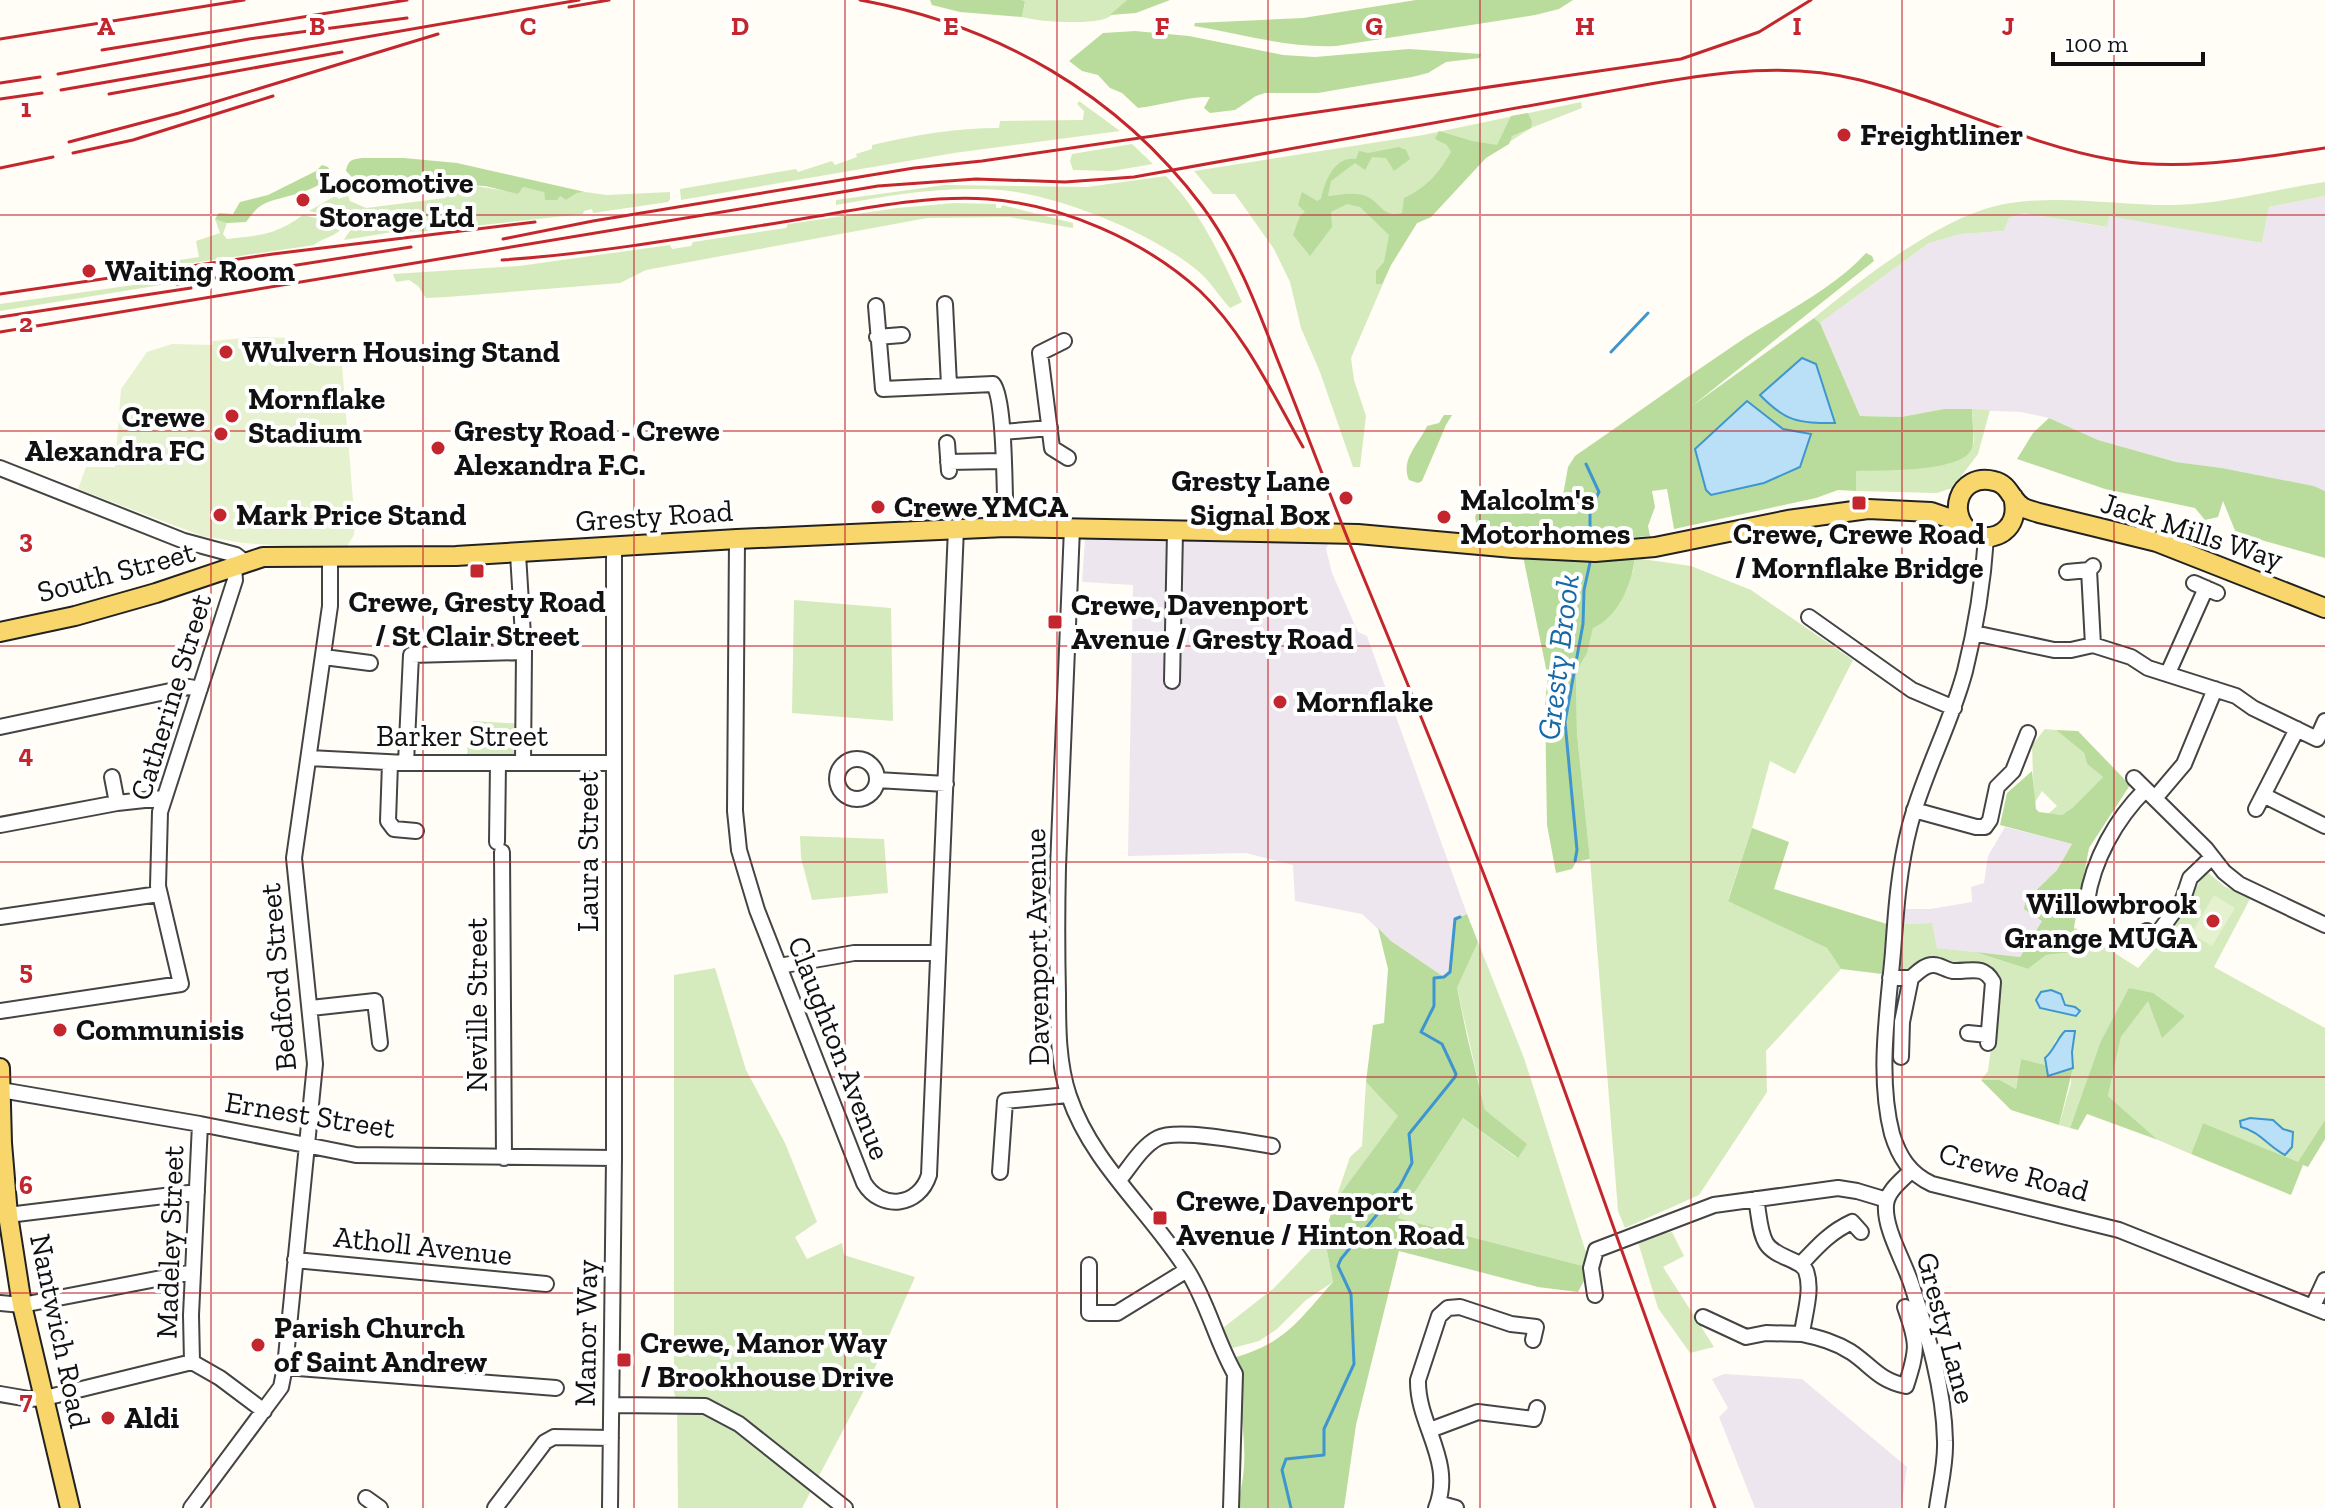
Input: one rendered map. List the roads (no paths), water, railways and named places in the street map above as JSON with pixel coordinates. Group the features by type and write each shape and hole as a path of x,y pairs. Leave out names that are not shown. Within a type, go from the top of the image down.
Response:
{"main road":[{"path":"1931,512 1960,522 1975,536 1986,538 2003,533 2014,518 2016,507 2013,497 2000,483 1981,480 1963,491 1958,500 1960,522"},
{"name":"Jack Mills Way","path":"2013,497 2021,506 2039,513 2157,542 2325,608"},
{"path":"1931,512 1958,500"},
{"name":"Gresty Road","path":"239,564 263,557 518,554 737,539 1006,527 1331,533 1591,552 1671,544 1816,515 1868,509 1931,512"},
{"name":"Jack Mills Way","path":"2014,518 2039,513"},
{"name":"South Street","path":"0,632 75,616 156,593 239,564"},
{"name":"Nantwich Road","path":"0,1069 8,1215 22,1305 70,1508"}],"street":[{"path":"945,304 949,385"},
{"path":"876,306 883,389 993,384 998,390 1003,432 1006,527"},
{"path":"877,337 902,335"},
{"path":"1064,341 1040,353 1052,448 1068,458"},
{"path":"1003,432 1050,428"},
{"path":"947,443 949,467 1002,461"},
{"name":"Gresty Road","path":"0,468 184,541 236,555 239,564"},
{"name":"Claughton Avenue","path":"737,539 737,837 757,910 864,1183 876,1197 896,1202 915,1196 924,1187 929,1175 956,528"},
{"name":"Davenport Avenue","path":"1072,528 1056,929 1058,1025 1068,1095 1100,1159 1187,1270 1210,1312 1224,1355 1235,1374 1231,1508"},
{"path":"1172,681 1175,532"},
{"name":"Crewe Road","path":"1986,538 1974,633 1954,708 1914,810 1898,883 1885,1069 1888,1108 1897,1148 1911,1171 1943,1188 2119,1230 2319,1309"},
{"name":"Laura Street","path":"614,546 614,1158"},
{"path":"518,554 524,652 523,763"},
{"name":"Bedford Street","path":"191,1508 281,1387 285,1367 315,1064 294,858 324,657 330,606 330,557"},
{"name":"Catherine Street","path":"0,1011 181,984 159,894 160,812 239,564"},
{"path":"2067,572 2092,567 2093,645"},
{"path":"2168,673 2206,588"},
{"path":"1809,617 1912,690 1954,708"},
{"path":"1974,633 2054,650 2093,645 2236,696 2253,708 2317,739 2325,721"},
{"path":"406,763 411,655 524,652"},
{"path":"324,657 370,663"},
{"path":"0,727 189,687 200,689"},
{"path":"2093,894 2092,872 2102,851 2133,802 2151,794 2184,764 2215,689"},
{"path":"2256,809 2297,729"},
{"path":"1914,810 1990,833 1997,787 2013,771 2020,740"},
{"name":"Barker Street","path":"309,758 390,763 614,763"},
{"path":"390,763 388,821 394,829 416,831"},
{"name":"Neville Street","path":"498,763 504,1158"},
{"path":"112,777 117,803"},
{"path":"2134,778 2239,884 2325,925"},
{"path":"877,780 946,784"},
{"path":"2265,796 2325,826"},
{"path":"0,825 117,803 163,798"},
{"path":"2147,931 2156,936 2183,899 2190,878 2212,857"},
{"path":"0,917 159,894"},
{"path":"779,966 854,953 938,953"},
{"path":"1901,1057 1902,1022 1911,978 1920,969 1934,964 1955,971 1970,968 1984,971 1993,982 1988,1039 1968,1033"},
{"path":"1890,978 1911,978"},
{"path":"311,1008 375,1001 380,1043"},
{"name":"Ernest Street","path":"1,1090 356,1155 614,1158"},
{"path":"1000,1172 1005,1101 1068,1095"},
{"name":"Madeley Street","path":"192,1362 200,1124"},
{"path":"1119,1180 1150,1144 1167,1135 1272,1146"},
{"name":"Manor Way","path":"610,1508 614,1158"},
{"path":"1595,1295 1591,1268 1596,1250 1714,1205 1838,1188 1887,1200 1911,1171"},
{"path":"8,1215 197,1192"},
{"path":"1756,1199 1765,1243 1776,1254 1801,1264 1807,1273 1809,1288 1802,1334"},
{"name":"Gresty Lane","path":"1887,1200 1888,1221 1911,1282 1942,1405 1945,1444 1937,1508"},
{"path":"1801,1264 1839,1228 1852,1222 1861,1232"},
{"name":"Atholl Avenue","path":"295,1260 546,1284"},
{"path":"1089,1265 1089,1313 1117,1313 1187,1270"},
{"path":"0,1303 22,1305 193,1272"},
{"path":"2319,1309 2325,1280"},
{"path":"1456,1508 1437,1505 1442,1468 1438,1449 1421,1409 1418,1380 1441,1313 1456,1307 1511,1324 1536,1327"},
{"path":"1703,1317 1746,1337 1766,1333 1802,1334 1827,1339 1853,1354 1890,1383 1906,1386 1916,1338 1905,1307"},
{"path":"0,1394 29,1399 45,1398 192,1362 220,1378 264,1411"},
{"path":"285,1367 556,1388"},
{"path":"611,1405 705,1406 739,1424 845,1508"},
{"path":"1430,1430 1478,1412 1534,1419"},
{"path":"495,1508 545,1442 554,1437 611,1438"},
{"path":"366,1498 380,1508"}],"water":[{"path":"1802,358 1816,364 1835,423 1793,419 1777,411 1760,395"},
{"path":"1747,401 1783,429 1811,434 1800,467 1764,483 1711,495 1706,490 1695,449"},
{"path":"2051,990 2061,994 2065,1005 2080,1011 2076,1016 2040,1008 2036,1000 2041,992"},
{"path":"2065,1031 2075,1031 2073,1068 2048,1076 2045,1058"},
{"path":"2250,1118 2273,1120 2283,1129 2293,1132 2292,1147 2285,1155 2241,1127 2240,1121"}],"waterway":[{"name":"Gresty Brook","path":"1611,352 1648,313"},
{"name":"Gresty Brook","path":"1586,464 1599,492 1590,509 1590,546"},
{"name":"Gresty Brook","path":"1575,861 1577,850 1565,722 1583,624 1584,590 1591,558"},
{"name":"Gresty Brook","path":"1291,1508 1282,1470 1286,1459 1324,1455 1324,1429 1354,1364 1351,1294 1338,1266 1400,1186 1412,1163 1409,1134 1456,1074 1442,1044 1421,1032 1434,1006 1434,978 1444,977 1450,972 1455,919 1460,917"}],"railway":[{"path":"0,39 244,0"},
{"path":"102,50 407,0"},
{"path":"61,90 579,0"},
{"path":"569,7 609,0"},
{"path":"860,0 911,11 959,27 1051,70 1093,98 1169,166 1226,242 1262,321 1500,916 1715,1508"},
{"path":"503,239 593,221 914,168 982,161 1681,59 1759,32 1811,0"},
{"path":"58,74 249,39 407,18"},
{"path":"69,142 179,113 438,34"},
{"path":"109,94 342,52"},
{"path":"0,332 878,186 976,179 1065,182 1134,177 1650,84 1728,73 1807,71 1860,80 2049,144 2114,160 2193,164 2325,148"},
{"path":"0,83 40,77"},
{"path":"0,99 42,93"},
{"path":"73,153 133,140 273,96"},
{"path":"0,168 53,157"},
{"path":"502,260 652,243 917,201 987,199 1044,209 1073,217 1128,241 1154,256 1200,291 1244,345 1303,447"},
{"path":"0,294 273,254 535,222"},
{"path":"177,284 411,247"},
{"path":"0,317 191,288"}],"place":[{"name":"Freightliner","path":"1844,135"},
{"name":"Locomotive Storage Ltd","path":"303,200"},
{"name":"Waiting Room","path":"89,271"},
{"name":"Wulvern Housing Stand","path":"226,352"},
{"name":"Mornflake Stadium","path":"232,416"},
{"name":"Crewe Alexandra FC","path":"221,434"},
{"name":"Gresty Road - Crewe Alexandra F.C.","path":"438,448"},
{"name":"Gresty Lane Signal Box","path":"1346,498"},
{"name":"Crewe, Crewe Road / Mornflake Bridge","path":"1859,503"},
{"name":"Crewe YMCA","path":"878,507"},
{"name":"Mark Price Stand","path":"220,515"},
{"name":"Malcolm's Motorhomes","path":"1444,517"},
{"name":"Crewe, Gresty Road / St Clair Street","path":"477,571"},
{"name":"Crewe, Davenport Avenue / Gresty Road","path":"1055,622"},
{"name":"Mornflake","path":"1280,702"},
{"name":"Willowbrook Grange MUGA","path":"2213,921"},
{"name":"Communisis","path":"60,1030"},
{"name":"Crewe, Davenport Avenue / Hinton Road","path":"1160,1218"},
{"name":"Parish Church of Saint Andrew","path":"258,1345"},
{"name":"Crewe, Manor Way / Brookhouse Drive","path":"624,1360"},
{"name":"Aldi","path":"108,1418"}]}
